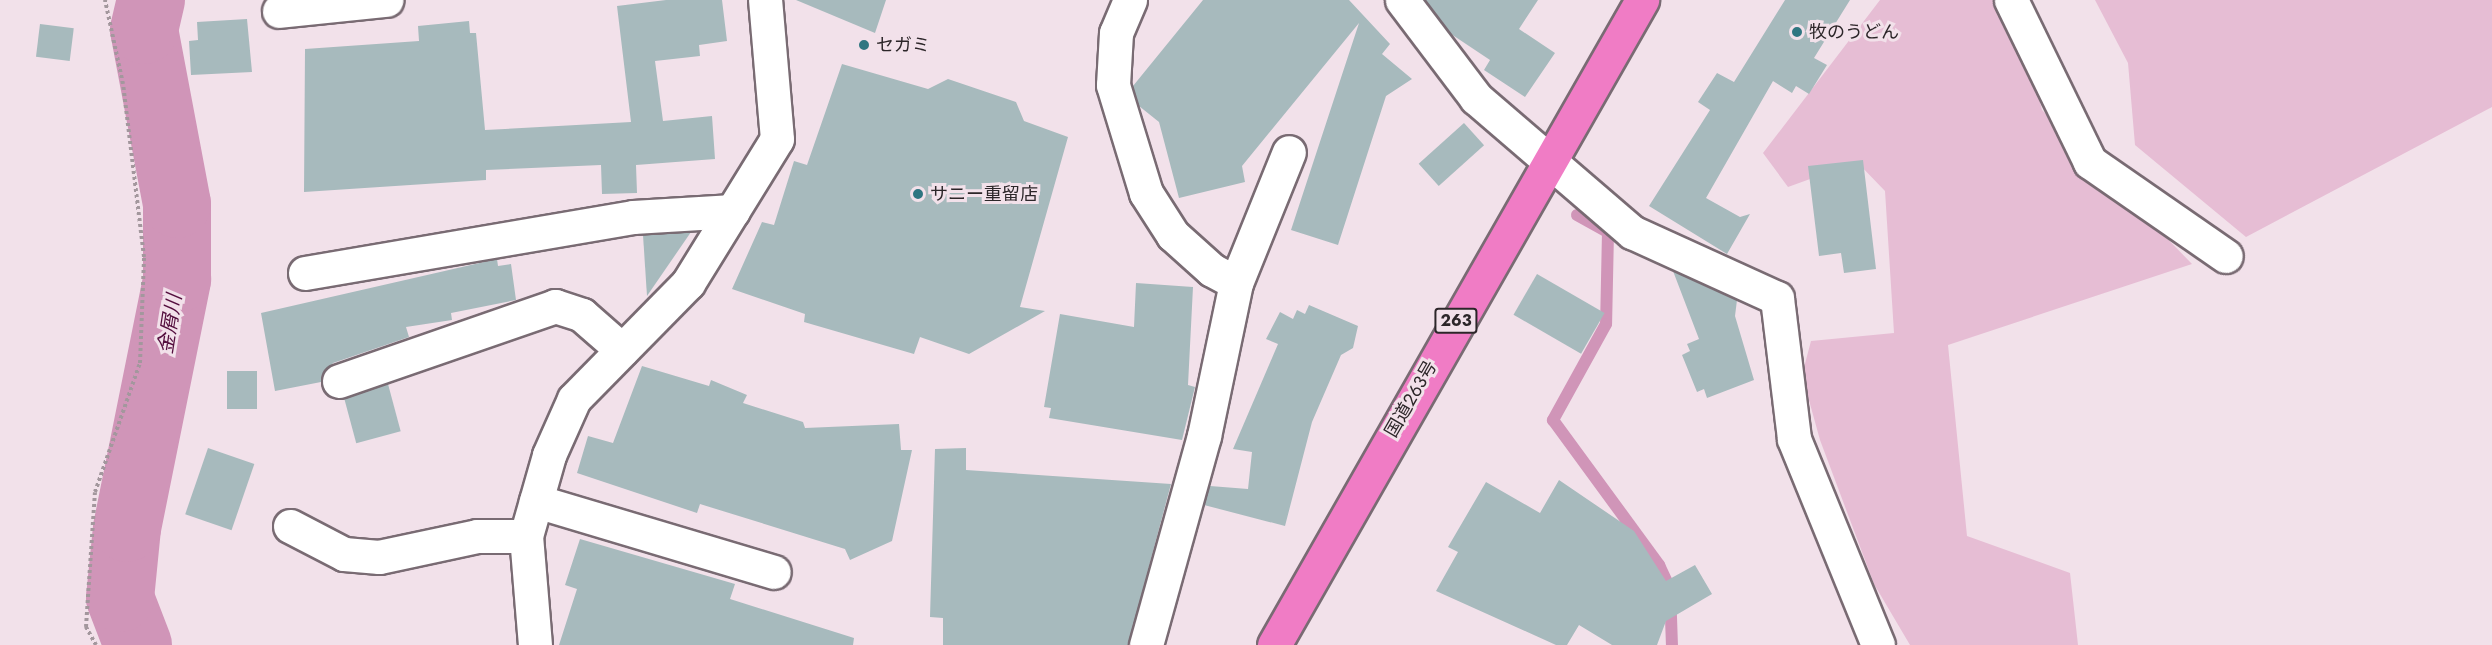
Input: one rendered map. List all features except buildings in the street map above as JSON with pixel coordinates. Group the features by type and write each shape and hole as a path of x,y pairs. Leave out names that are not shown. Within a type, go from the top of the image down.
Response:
{"highway":[{"name":"国道263号","path":"1274,645 1548,161 1642,0"}],"street":[{"path":"279,10 387,0"},
{"path":"535,645 526,536 549,455 574,399 688,283 777,139 765,0"},
{"path":"1130,0 1116,33 1113,85 1146,193 1173,235 1212,270 1236,283"},
{"path":"1402,0 1476,98 1548,161 1578,180 1632,232 1777,298 1794,439 1878,645"},
{"path":"2011,0 2090,162 2226,256"},
{"path":"1146,645 1204,436 1236,283 1289,152"},
{"path":"305,273 633,216 733,211"},
{"path":"339,381 555,306 582,315 622,350"},
{"path":"536,501 774,572"},
{"path":"290,526 344,554 379,557 477,536 526,536"}],"path":[{"path":"96,645 86,627 96,492 140,363 144,257 123,84 105,0"}],"shaded area":[{"path":"1880,0 2014,0 2042,110 2192,264 1948,345 1967,536 2070,573 2078,645 1910,645 1874,584 1820,440 1802,375 1811,341 1894,333 1885,191 1857,162 1788,187 1763,153"},
{"path":"2095,0 2492,0 2492,107 2246,237 2135,145 2128,63"}],"waterway":[{"name":"金屑川","path":"138,645 120,598 127,528 177,279 177,204 144,30 151,0"},
{"path":"1577,215 1608,232 1606,324 1553,420 1659,565 1670,589 1672,645"}],"place":[{"name":"牧のうどん","path":"1797,32"},
{"name":"セガミ","path":"864,45"},
{"name":"サニー重留店","path":"918,194"}]}
